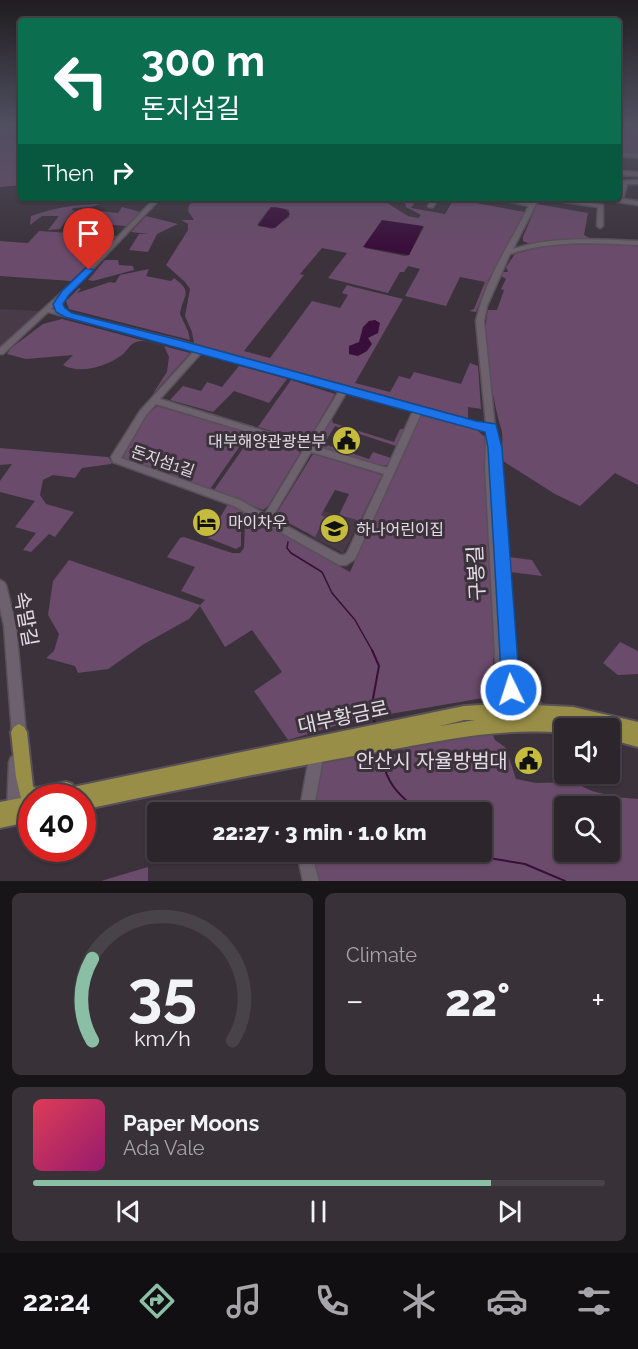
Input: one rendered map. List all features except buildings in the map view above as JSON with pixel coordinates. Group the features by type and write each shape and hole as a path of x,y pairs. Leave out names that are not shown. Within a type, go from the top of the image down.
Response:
{"main road":[{"name":"대부황금로","path":"96,790 399,734 453,715 504,702 573,714 638,730"},
{"path":"439,734 450,724 486,717 504,702 520,720 534,724"},
{"name":"대부황금로","path":"399,734 439,734 492,725 554,724"},
{"path":"19,732 24,784 30,795 96,785 126,784"},
{"path":"620,734 638,739"},
{"name":"대부황금로","path":"96,799 316,749"}],"street":[{"path":"621,173 638,174"},
{"path":"626,173 635,182"},
{"path":"621,196 624,183 635,182"},
{"path":"621,200 638,203"},
{"path":"0,352 48,310 155,201"},
{"path":"431,206 434,201"},
{"name":"구봉길","path":"504,702 495,448 480,321 486,298 534,201"},
{"path":"568,201 601,207 600,226"},
{"path":"517,238 522,243 533,247"},
{"path":"508,253 533,247 587,241 638,243"},
{"path":"65,293 57,307 68,315"},
{"path":"48,310 200,349 476,426 491,428"},
{"path":"9,344 47,317 68,315"},
{"name":"돈지섬1길","path":"200,349 139,419 116,460 233,502 334,559 346,560 351,556 418,410"},
{"path":"266,519 344,389"},
{"path":"154,400 389,472"},
{"name":"속말길","path":"0,585 10,626 19,732 7,814"},
{"path":"504,702 513,696 520,703 573,714"},
{"path":"308,802 316,749"},
{"path":"306,862 311,881"}],"shaded area":[{"path":"0,165 18,165 18,185 0,187"},
{"path":"194,201 389,201 389,204 408,216 418,218 421,215 406,207 405,201 416,201 411,208 445,214 453,201 465,201 525,212 489,279 476,312 469,311 474,309 485,282 460,277 446,306 405,296 420,269 408,266 404,272 400,272 388,293 328,278 347,253 322,248 300,274 304,275 244,351 270,358 312,301 340,308 348,295 342,293 347,285 403,299 355,383 390,392 399,376 410,379 414,372 461,384 470,363 478,366 481,409 468,407 468,418 194,343 185,316 190,289 166,265 188,230 188,224 181,220 194,220 188,211 189,205","holes":["276,207 289,210 289,217 272,229 257,225 268,210","379,225 423,226 409,255 365,248"]},
{"path":"100,204 73,208 72,210 75,211 60,229 48,230 59,216 42,216 30,225 31,216 39,213 65,207"},
{"path":"537,204 588,213 584,235 593,240 532,245 523,241"},
{"path":"122,207 140,212 126,226 100,224 103,218 88,218 78,231 66,228 69,220 80,212 118,213"},
{"path":"271,207 285,209 290,214 275,228 258,226"},
{"path":"146,216 178,224 157,234 148,252 129,250 139,234 149,234 131,232"},
{"path":"382,220 423,226 409,255 363,247"},
{"path":"39,231 117,236 71,281 0,276 0,241 28,243"},
{"path":"586,242 638,243 638,485 615,473 580,506 555,494 503,461 502,432 489,369 486,322 488,310 497,310 504,290 501,289 506,279 501,276 503,272 508,272 506,267 515,254 541,247"},
{"path":"105,260 118,260 119,265 133,266 134,270 93,281 88,280"},
{"path":"149,269 146,276 171,281 174,278 184,287 186,294 180,314 190,340 69,309 66,301 79,288 81,289 77,293 110,282 115,283 120,275"},
{"path":"0,309 40,311 0,348"},
{"path":"62,319 146,341 134,343 122,355 109,363 85,369 63,365 73,355 26,359 7,354 11,348 43,324"},
{"path":"375,320 380,323 378,333 368,338 372,344 367,351 358,356 349,354 349,346 359,342 363,327 369,321"},
{"path":"164,346 190,353 152,395 167,372 169,357"},
{"path":"239,366 287,379 269,403 234,391 213,412 170,400 183,386 201,391 207,382 222,387"},
{"path":"291,380 335,394 309,439 305,441 258,427"},
{"path":"157,406 249,433 210,489 122,459 121,457 145,416"},
{"path":"422,416 477,430 486,438 498,658 493,658 495,696 355,720 288,740 254,691 282,672 252,630 225,647 200,606 189,619 144,644 108,669 78,673 75,666 46,658 54,651 59,634 48,615 53,581 69,560 200,605 205,600 181,591 195,567 167,557 180,538 184,537 232,553 240,553 244,548 245,524 253,517 350,572 418,418"},
{"path":"332,419 333,423 394,442 400,429 404,429 396,446 335,426 324,444 369,459 373,452 391,458 387,465 382,466 317,446 316,443"},
{"path":"253,434 297,448 300,453 268,506 263,510 214,490"},
{"path":"0,448 108,457 112,462 82,468 75,478 53,475 43,480 40,495 46,504 74,512 55,537 49,534 31,552 23,550 36,533 15,527 35,501 0,492 0,481 12,464 0,465"},
{"path":"313,454 382,475 360,521 339,515 349,494 335,490 321,515 325,517 315,537 275,516"},
{"path":"228,504 248,514 241,523 241,546 236,549 208,538"},
{"name":"하나어린이집","path":"323,511 360,521 343,553 310,536"},
{"path":"509,557 532,560 542,576 510,572"},
{"path":"620,642 638,651 638,674 618,675 603,663"},
{"path":"491,731 495,740 506,748 516,779 536,783 577,784 611,796 554,796 554,862 620,862 620,797 638,799 638,881 319,881 314,862 492,862 492,802 314,802 319,768 323,760 362,753 363,760 404,753 402,746"},
{"path":"148,867 148,881 101,881"}],"waterway":[{"path":"288,542 287,548 291,553 322,572 332,593 355,620 372,651"},
{"path":"372,651 379,666 372,704 375,726"},
{"path":"380,751 389,779 408,802"},
{"path":"492,858 525,864 565,881"}],"place":[{"name":"대부해양관광본부","path":"347,441"},
{"name":"마이차우","path":"207,522"},
{"name":"하나어린이집","path":"335,529"},
{"name":"안산시 자율방범대","path":"529,761"}],"route":[{"path":"89,270 65,293 58,304 58,308 68,315 175,342 476,426 491,428 495,448 511,690"}]}
